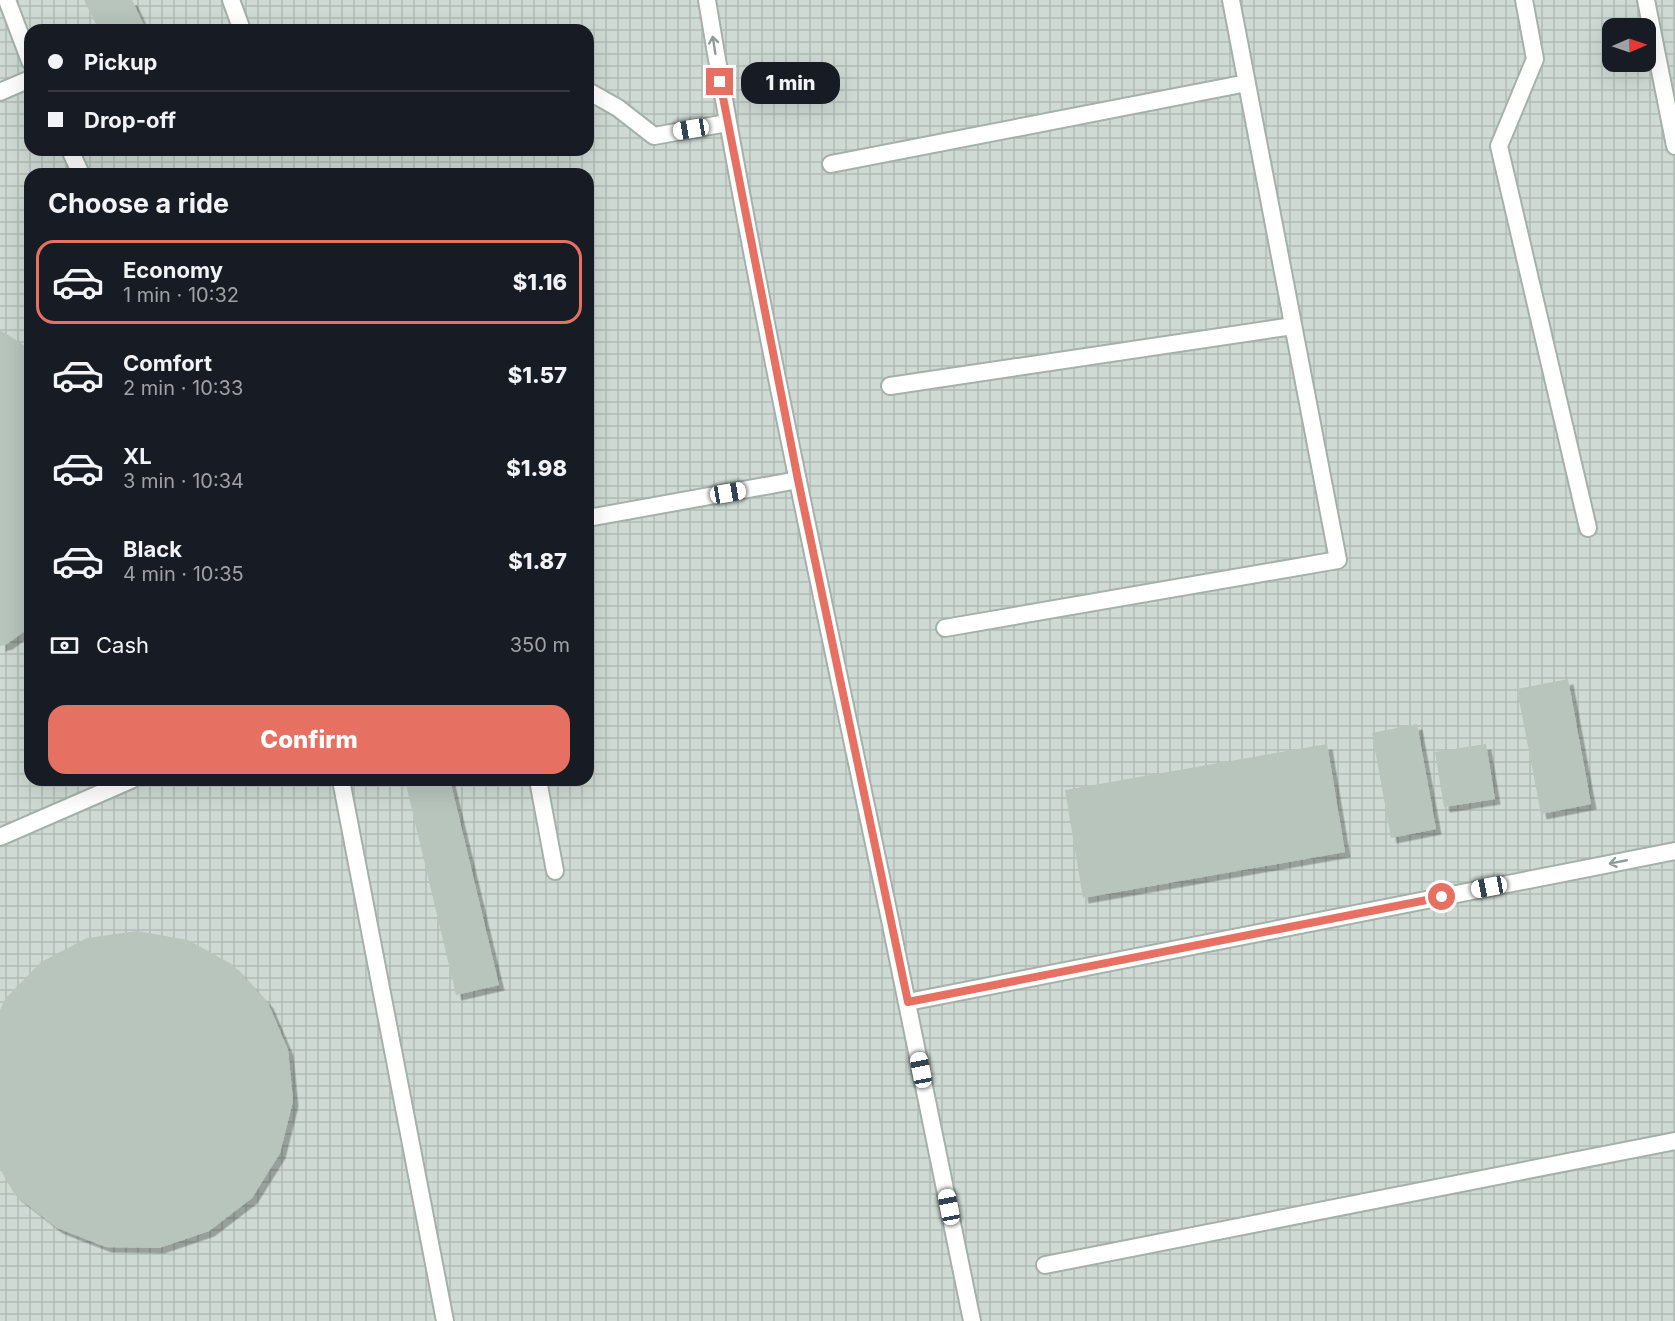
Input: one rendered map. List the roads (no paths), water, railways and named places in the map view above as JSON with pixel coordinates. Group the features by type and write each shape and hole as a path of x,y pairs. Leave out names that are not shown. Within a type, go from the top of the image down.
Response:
{"lane":[{"path":"7,0 24,45"},
{"path":"231,0 240,24"},
{"path":"707,0 727,123 798,480 908,1002 972,1321"},
{"path":"945,628 1338,560 1231,0"},
{"path":"1524,0 1535,59 1499,146 1588,528"},
{"path":"1646,0 1675,146"},
{"path":"0,92 24,82"},
{"path":"831,164 1247,83"},
{"path":"594,94 618,108 654,135 727,123"},
{"path":"890,386 1293,326"},
{"path":"594,517 798,480"},
{"path":"0,837 117,786"},
{"path":"342,786 445,1321"},
{"path":"539,786 555,871"},
{"path":"908,1002 1675,851"},
{"path":"1045,1265 1675,1142"}]}
